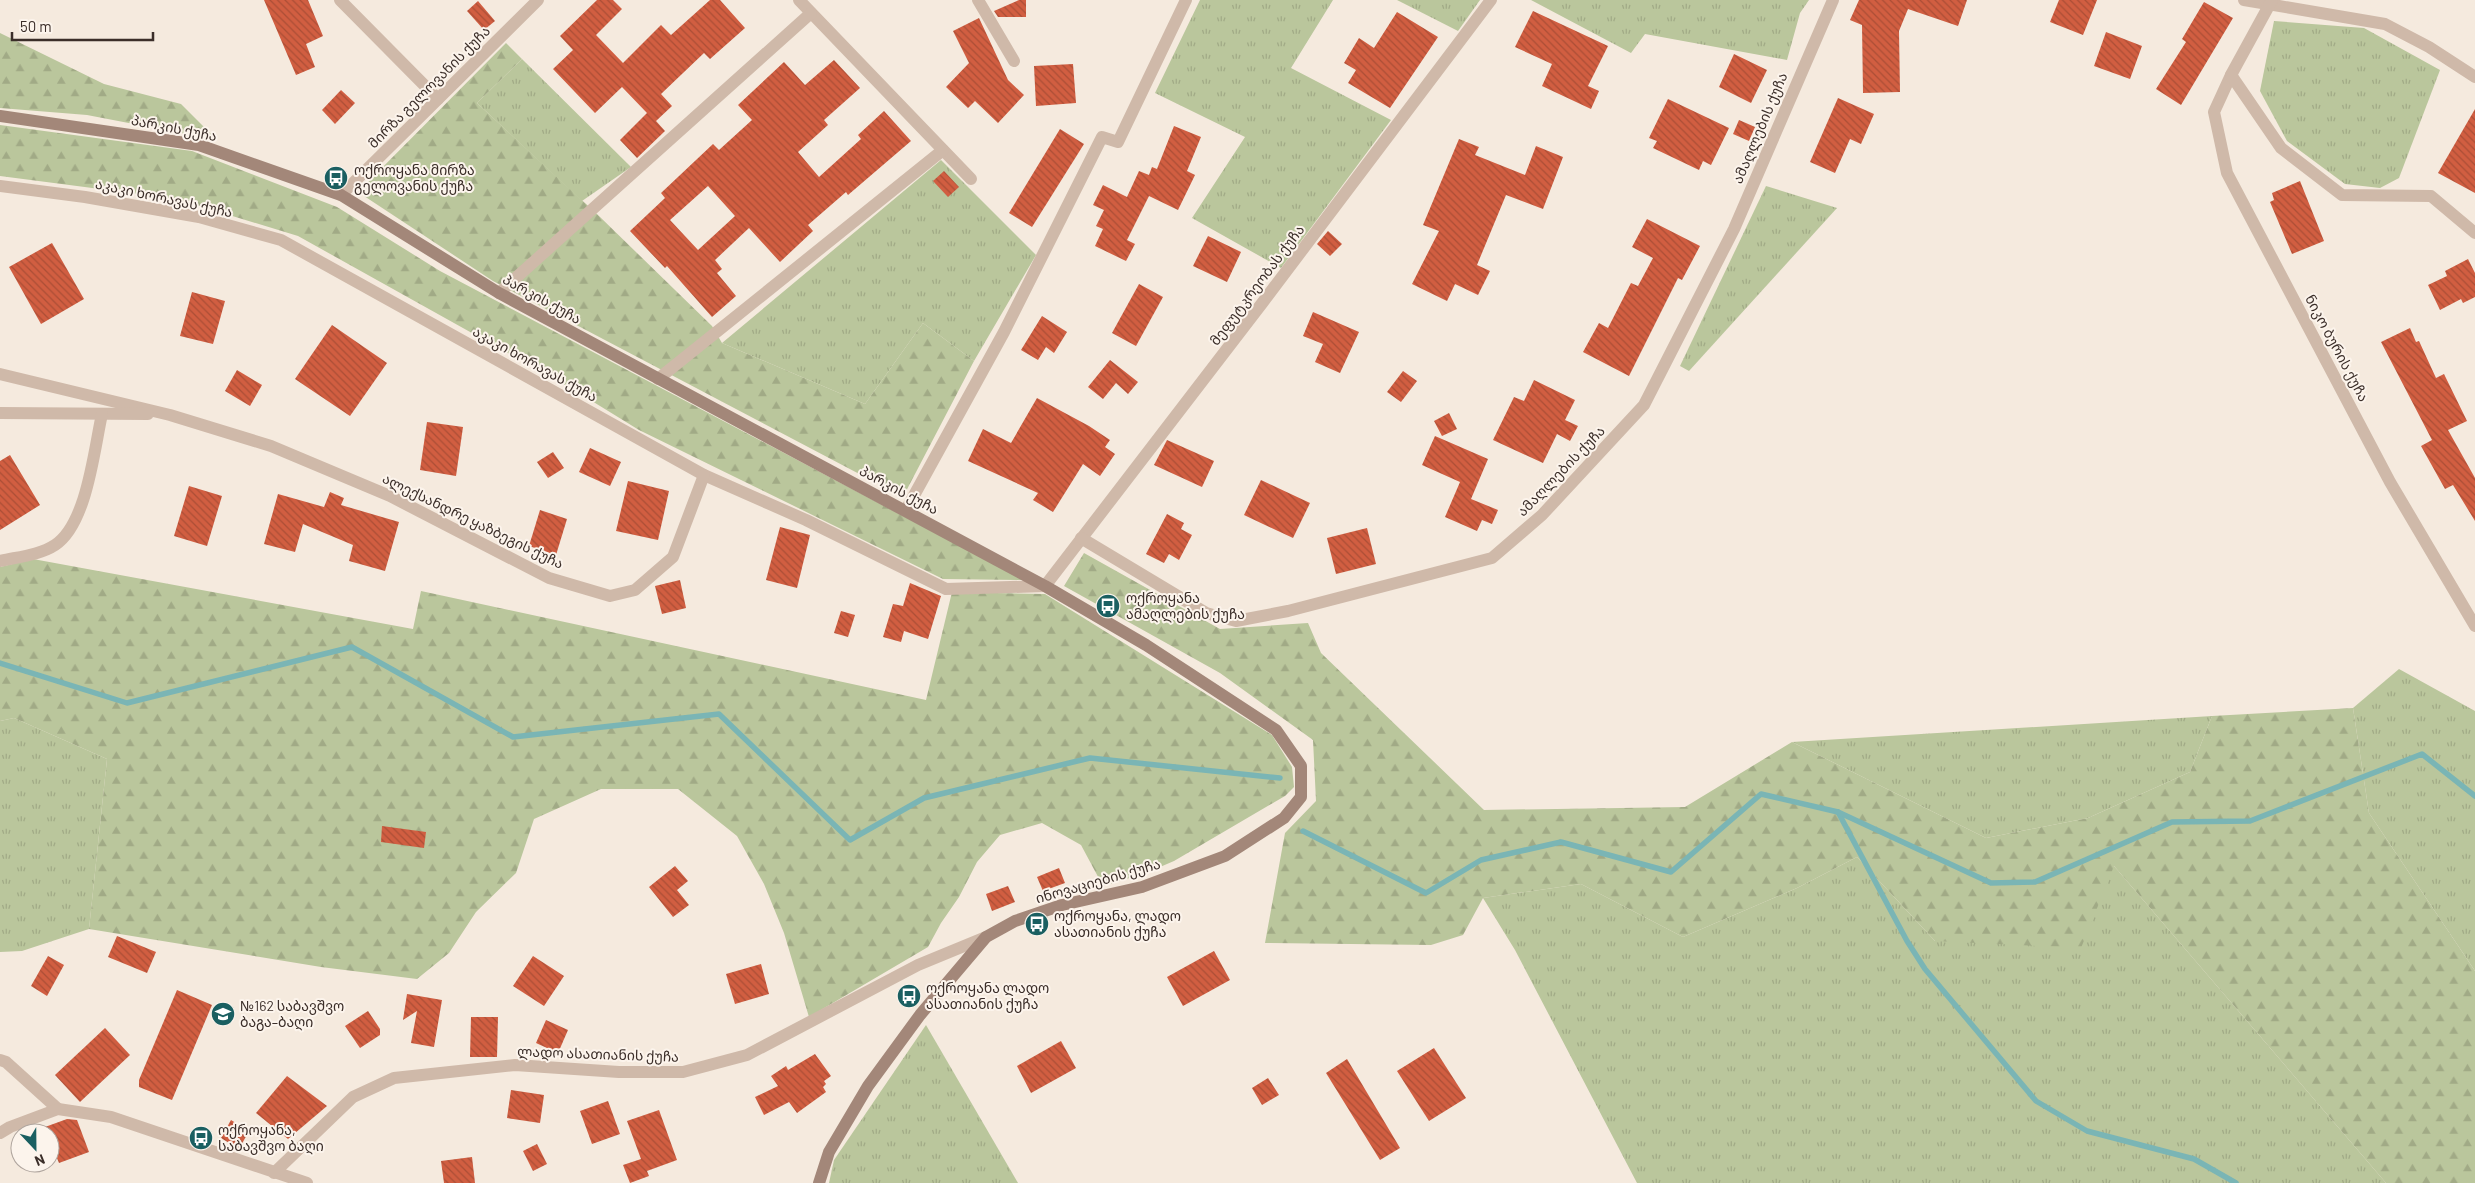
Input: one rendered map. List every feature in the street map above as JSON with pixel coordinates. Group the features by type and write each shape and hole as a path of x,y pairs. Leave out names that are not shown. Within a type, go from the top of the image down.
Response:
{"street":[{"path":"340,0 438,99"},
{"name":"მირზა გელოვანის ქუჩა","path":"341,195 538,0"},
{"path":"799,0 971,179"},
{"path":"978,0 1014,61"},
{"path":"906,510 1004,332 1102,137 1118,142 1186,0"},
{"name":"მეფუტკრეობას ქუჩა","path":"1045,586 1491,0"},
{"name":"ამაღლების ქუჩა","path":"1081,538 1206,612 1236,621 1288,611 1492,558 1542,515 1644,405 1734,229 1833,0"},
{"path":"2244,0 2272,2 2385,24 2429,47 2475,77"},
{"name":"ნიკო ბურის ქუჩა","path":"2272,2 2231,75 2214,112 2227,173 2390,482 2475,626"},
{"path":"499,293 811,13"},
{"path":"2231,75 2281,148 2342,195 2432,196 2475,233"},
{"name":"პარკის ქუჩა","path":"0,116 199,145 341,195 499,293 1045,586"},
{"path":"658,379 943,150"},
{"name":"აკაკი ხორავას ქუჩა","path":"0,186 85,197 199,217 281,240 704,475 806,520 946,589 1045,586"},
{"name":"ალექსანდრე ყაზბეგის ქუჩა","path":"0,374 170,415 271,446 390,496 549,578 610,596 635,590 673,557 704,475"},
{"name":"ალექსანდრე ყაზბეგის ქუჩა","path":"0,413 170,415"},
{"path":"0,561 33,553 55,545 73,527 84,494 102,414"},
{"name":"ინოვაციების ქუჩა","path":"819,1183 829,1152 868,1086 920,1016 986,937 1015,921 1052,908 1142,887 1225,856 1284,818 1300,797 1301,766 1276,730 1146,645 1045,586"},
{"name":"ლადო ასათიანის ქუჩა","path":"274,1173 353,1097 394,1078 514,1065 619,1072 683,1072 748,1055 918,965 986,937"},
{"path":"0,1060 6,1062 58,1108"},
{"path":"0,1133 10,1127 58,1108 111,1117 215,1150 274,1173 308,1183"}],"green space":[{"path":"1200,0 1333,0 1291,68 1391,120 1281,268 1192,218 1245,137 1155,93"},
{"path":"1397,0 1480,0 1458,31"},
{"path":"1531,0 1809,0 1800,13 1787,60 1645,34 1631,53"},
{"path":"2274,21 2364,28 2440,70 2399,178 2380,188 2345,184 2287,141 2260,91"},
{"path":"0,33 104,84 181,104 217,140 87,115 0,108"},
{"path":"506,43 522,59 477,103 599,216 712,326 722,343 865,404 923,323 974,361 903,497 493,281 358,192"},
{"path":"522,59 631,167 582,201 477,103"},
{"path":"0,125 192,151 337,207 440,271 1024,580 943,579 639,430 574,390 298,236 177,199 0,176"},
{"path":"941,160 1036,255 974,361 923,323 865,404 722,343"},
{"path":"1766,186 1837,208 1689,371 1680,366"},
{"path":"1084,553 1220,629 1308,623 1321,653 1484,810 1685,807 1792,742 1986,838 2088,818 2190,772 2212,716 2353,708 2369,813 2475,971 2475,1183 2386,1183 2114,866 2081,948 1935,941 1857,857 1797,888 1683,937 1581,884 1483,898 1463,935 1431,945 1265,943 1285,833 1316,801 1313,740 1220,673 1064,586"},
{"path":"33,559 413,629 421,591 926,700 952,592 1045,594 1272,735 1292,767 1294,787 1285,796 1174,861 1146,873 1103,886 1081,845 1042,823 1000,835 977,862 959,897 941,923 928,947 809,1017 784,933 764,884 737,836 678,789 601,789 534,819 516,873 476,912 449,953 417,979 321,967 89,929 107,759 14,718 0,721 0,567"},
{"path":"2399,669 2475,711 2475,971 2369,813 2353,708"},
{"path":"2212,716 2190,772 2088,818 1986,838 1792,742"},
{"path":"14,718 107,759 89,929 22,951 0,952 0,721"},
{"path":"1857,857 1935,941 2114,866 2386,1183 1637,1183 1515,950 1483,898 1581,884 1683,937 1797,888"},
{"path":"926,1025 1018,1183 829,1183 834,1160"}],"building":[{"path":"264,0 308,0 323,36 306,44 315,67 296,75"},
{"path":"597,0 613,0 622,9 596,35 623,63 661,25 671,35 710,0 720,0 745,28 710,59 704,53 661,94 672,106 656,121 665,131 637,158 620,140 647,113 622,87 595,113 553,69 573,50 560,36"},
{"path":"1019,0 1026,0 1026,17 998,17 994,11"},
{"path":"1859,0 1967,0 1958,26 1908,9 1899,31 1900,92 1863,93 1862,25 1850,20"},
{"path":"2059,0 2097,0 2083,35 2050,22"},
{"path":"478,1 495,21 484,30 467,11"},
{"path":"2204,2 2233,18 2181,105 2156,89 2186,42 2182,39"},
{"path":"1533,11 1608,46 1588,86 1599,91 1591,109 1542,86 1552,64 1515,47"},
{"path":"1397,12 1438,37 1390,108 1348,83 1356,70 1344,63 1359,38 1374,48"},
{"path":"979,18 1008,80 1024,95 998,123 975,101 968,108 946,87 969,63 953,31"},
{"path":"2106,32 2142,46 2130,79 2094,66"},
{"path":"1734,54 1767,70 1751,103 1719,87"},
{"path":"834,60 860,88 824,120 828,125 798,152 819,177 861,139 858,135 884,111 911,141 848,195 846,192 808,225 813,231 780,262 749,228 715,260 722,269 717,273 736,296 712,317 667,266 665,268 630,231 665,198 661,193 713,144 719,150 752,120 738,105 784,62 805,85","holes":["708,186 735,216 698,250 670,220"]},
{"path":"1073,64 1076,103 1036,106 1034,66"},
{"path":"341,90 355,103 335,124 322,110"},
{"path":"1838,98 1874,114 1861,144 1850,139 1835,173 1810,162"},
{"path":"1668,99 1729,128 1711,165 1703,161 1699,170 1653,148 1657,141 1649,138"},
{"path":"2475,109 2475,193 2438,173"},
{"path":"1739,120 1755,127 1749,141 1733,134"},
{"path":"1174,126 1201,137 1187,171 1195,175 1178,210 1149,196 1127,240 1135,244 1126,261 1095,246 1103,229 1096,226 1104,210 1093,205 1103,185 1127,197 1139,171 1149,175 1152,167 1157,169"},
{"path":"1060,129 1084,144 1032,227 1009,213"},
{"path":"1459,139 1479,147 1475,155 1525,175 1536,146 1563,157 1543,209 1506,195 1477,265 1490,271 1478,295 1455,284 1447,301 1412,284 1439,231 1423,225"},
{"path":"944,171 959,187 948,197 933,181"},
{"path":"2300,181 2324,241 2292,254 2270,202 2274,200 2272,193"},
{"path":"1647,219 1700,246 1682,280 1678,278 1629,376 1583,352 1599,323 1608,328 1631,283 1638,286 1653,258 1632,247"},
{"path":"1328,231 1342,244 1330,256 1317,244"},
{"path":"1208,236 1241,252 1227,282 1193,266"},
{"path":"52,243 84,299 41,324 9,267"},
{"path":"2468,259 2475,273 2475,297 2463,303 2461,299 2440,310 2428,285 2447,276 2445,271"},
{"path":"1139,284 1163,297 1136,346 1112,333"},
{"path":"192,292 225,301 213,344 180,336"},
{"path":"1313,312 1359,332 1340,373 1315,362 1323,344 1303,336"},
{"path":"1042,316 1067,332 1054,353 1046,347 1038,360 1021,350"},
{"path":"332,325 387,363 350,416 295,379"},
{"path":"2410,328 2416,342 2419,341 2436,378 2444,374 2467,421 2448,430 2475,478 2475,521 2453,485 2445,489 2421,446 2432,440 2381,342"},
{"path":"1110,360 1138,382 1128,394 1116,383 1103,399 1088,387"},
{"path":"237,370 262,385 250,406 225,391"},
{"path":"1403,371 1417,381 1401,402 1387,392"},
{"path":"1534,380 1575,400 1565,420 1578,426 1570,441 1557,434 1543,463 1493,440 1514,397 1524,401"},
{"path":"1037,398 1089,426 1110,440 1105,447 1115,454 1100,476 1083,464 1053,512 1033,500 1038,493 968,461 983,429 1011,443"},
{"path":"1449,413 1457,429 1442,436 1434,421"},
{"path":"427,422 463,427 456,476 420,470"},
{"path":"1435,436 1488,459 1471,499 1498,510 1492,524 1482,520 1477,531 1445,517 1460,482 1422,465"},
{"path":"1167,440 1214,461 1202,487 1154,465"},
{"path":"590,448 621,462 610,486 579,472"},
{"path":"553,452 564,468 548,478 537,462"},
{"path":"10,455 40,505 0,530 0,461"},
{"path":"1261,480 1310,503 1293,538 1244,515"},
{"path":"628,481 669,491 658,540 616,531"},
{"path":"189,486 222,496 207,546 174,536"},
{"path":"330,492 344,498 341,505 399,522 385,571 349,561 353,545 303,524 295,552 264,544 278,494 324,507"},
{"path":"540,510 567,519 556,555 529,546"},
{"path":"1167,514 1184,523 1181,529 1192,535 1179,560 1169,554 1164,563 1146,554"},
{"path":"780,527 810,535 797,588 766,580"},
{"path":"1367,528 1376,564 1336,574 1327,538"},
{"path":"680,580 686,608 662,614 655,586"},
{"path":"910,583 941,596 928,639 904,631 901,642 883,637 893,604 903,606"},
{"path":"841,611 855,615 848,637 834,633"},
{"path":"382,826 426,832 424,848 381,842"},
{"path":"675,866 688,881 677,890 689,905 673,917 649,887"},
{"path":"1059,868 1065,883 1043,891 1037,877"},
{"path":"1008,886 1015,902 992,911 986,894"},
{"path":"117,936 156,952 147,973 108,957"},
{"path":"1214,951 1230,980 1183,1006 1167,977"},
{"path":"48,956 64,965 47,996 31,986"},
{"path":"533,956 564,976 544,1006 513,986"},
{"path":"761,964 769,994 735,1004 726,974"},
{"path":"177,990 212,1005 172,1100 139,1087 139,1080"},
{"path":"407,994 442,1000 434,1047 411,1043 417,1011 403,1020"},
{"path":"368,1011 380,1029 380,1035 360,1048 345,1026"},
{"path":"471,1017 498,1017 497,1057 470,1057"},
{"path":"546,1020 568,1030 558,1053 536,1043"},
{"path":"105,1028 130,1055 80,1102 55,1075"},
{"path":"1061,1041 1076,1068 1031,1093 1017,1066"},
{"path":"1434,1048 1466,1098 1429,1121 1397,1071"},
{"path":"815,1054 831,1076 824,1081 826,1084 823,1087 826,1092 797,1113 789,1102 764,1115 755,1097 778,1086 771,1076 786,1066 788,1070"},
{"path":"1347,1059 1400,1148 1380,1160 1326,1073"},
{"path":"287,1076 327,1106 288,1139 256,1113"},
{"path":"1268,1078 1279,1095 1262,1105 1252,1088"},
{"path":"511,1090 544,1095 540,1123 507,1118"},
{"path":"608,1101 620,1134 592,1144 580,1111"},
{"path":"659,1110 677,1160 647,1171 649,1176 630,1183 623,1165 641,1159 627,1121"},
{"path":"67,1119 77,1120 89,1152 60,1163 60,1123 56,1123"},
{"path":"231,1120 249,1131 239,1149 221,1138"},
{"path":"537,1144 547,1164 533,1171 523,1151"},
{"path":"472,1157 475,1183 444,1183 441,1161"}],"waterway":[{"path":"0,663 127,703 352,647 513,737 719,714 850,840 924,798 1090,758 1280,778"},
{"path":"1303,831 1426,893 1481,860 1561,842 1671,872 1761,794 1838,812 1991,883 2035,882 2172,822 2250,821 2422,754 2475,796"},
{"path":"1838,812 1907,941 1925,969 2036,1101 2087,1131 2194,1159 2236,1183"}],"place":[{"name":"ოქროყანა მირზა გელოვანის ქუჩა","path":"336,178"},
{"name":"ოქროყანა ამაღლების ქუჩა","path":"1108,606"},
{"name":"ოქროყანა, ლადო ასათიანის ქუჩა","path":"1037,924"},
{"name":"ოქროყანა ლადო ასათიანის ქუჩა","path":"909,996"},
{"name":"№162 საბავშვო ბაგა–ბაღი","path":"223,1014"},
{"name":"ოქროყანა, საბავშვო ბაღი","path":"201,1138"}]}
